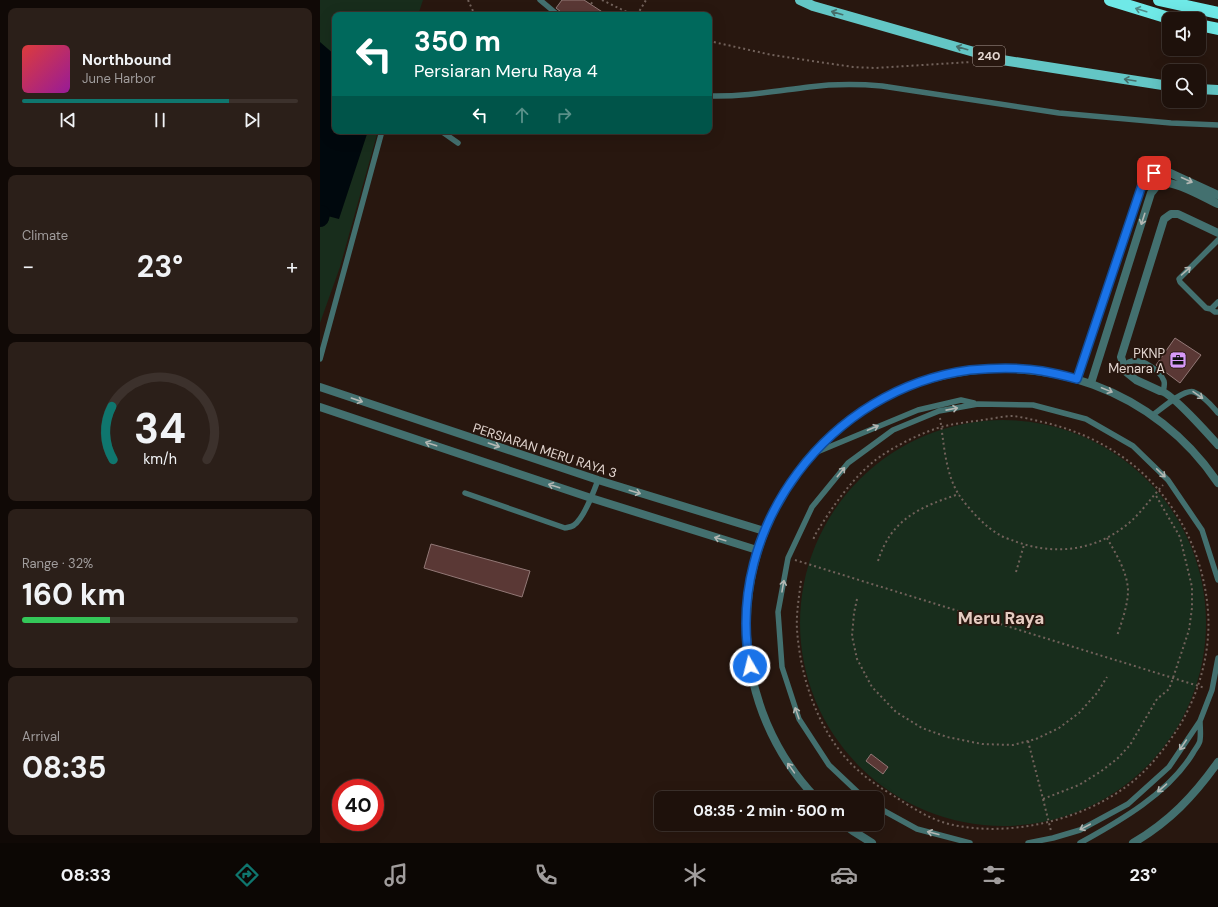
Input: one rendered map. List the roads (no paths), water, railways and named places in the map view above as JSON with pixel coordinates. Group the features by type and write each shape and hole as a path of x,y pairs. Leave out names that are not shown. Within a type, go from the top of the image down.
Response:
{"highway":[{"path":"1110,0 1162,16"},
{"path":"1163,1 1218,13"},
{"path":"1206,26 1218,29"}],"main road":[{"name":"240","path":"800,0 813,6 1002,60 1162,85"},
{"path":"1206,89 1218,90"}],"street":[{"path":"1077,379 1142,185 1154,173 1160,171 1168,172 1218,195"},
{"path":"1154,173 1159,184"},
{"path":"1091,383 1152,193 1159,184 1164,182 1173,183 1218,204"},
{"path":"1218,232 1178,214 1170,214 1164,219 1121,357 1126,372 1136,380 1163,391 1174,399 1218,444"},
{"path":"809,791 802,783 782,754 766,723 755,689 748,655 746,620 750,585 764,530 785,490 797,472 811,455 837,429 867,408 899,390 933,378 969,370 1006,368 1042,371 1091,383 1114,393 1153,415 1176,434 1193,451 1218,483"},
{"name":"PERSIARAN MERU RAYA 3","path":"320,387 598,480 764,530"},
{"path":"320,407 591,498 758,550"},
{"path":"1132,843 1148,834 1176,812 1201,786 1218,762"},
{"path":"853,831 872,843"}],"lane":[{"path":"540,0 554,12"},
{"path":"712,96 741,95 811,87 863,85 912,90 1059,113 1171,123 1218,125"},
{"path":"320,359 381,134"},
{"path":"446,134 458,142"},
{"path":"1218,240 1179,279 1189,292 1209,309 1218,312"},
{"path":"1209,309 1218,302"},
{"path":"1124,367 1129,362 1140,362 1149,365 1161,376 1164,383 1163,391"},
{"path":"1153,415 1174,399 1188,391 1194,392 1218,413"},
{"path":"811,455 918,410 961,400 978,404"},
{"path":"857,791 829,765 799,719 782,667 778,612 788,558 812,507 848,463 893,430 939,411 978,404 1033,405 1086,419 1133,446 1168,480 1202,530 1218,580"},
{"path":"465,493 565,528 574,525 580,519 598,480"},
{"path":"1028,843 1053,838 1080,830 1128,804 1169,767 1200,721 1212,690 1218,658"},
{"path":"1080,843 1117,822 1145,803 1167,783 1188,761 1200,741 1200,721"},
{"path":"884,811 917,829 970,843"}],"waterway":[{"path":"320,218 321,214"}],"place":[{"name":"PKNP Menara A","path":"1178,360"}],"district":[{"name":"Meru Raya","path":"1001,618"}]}
